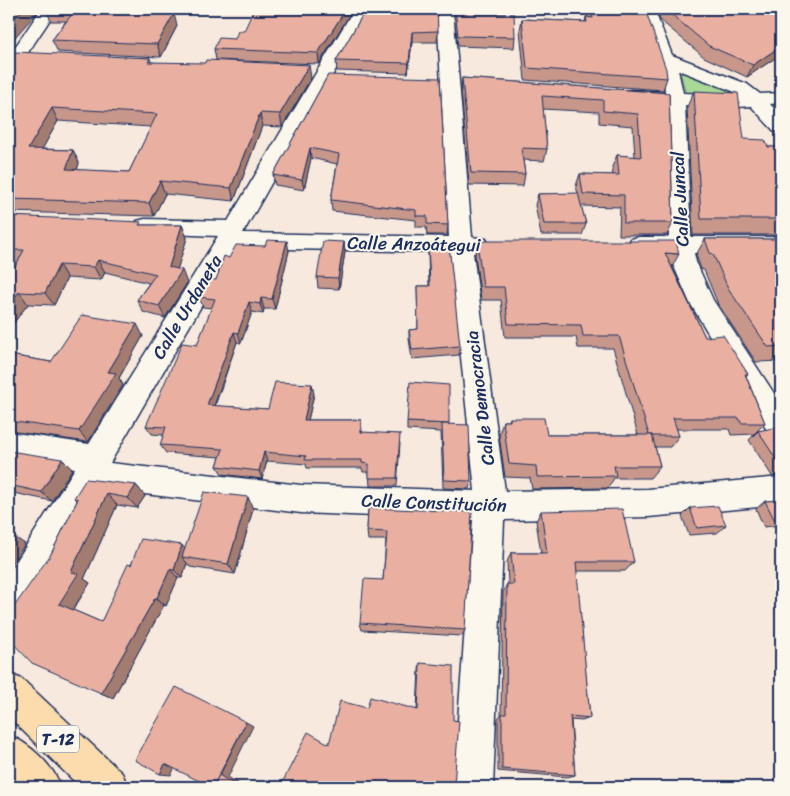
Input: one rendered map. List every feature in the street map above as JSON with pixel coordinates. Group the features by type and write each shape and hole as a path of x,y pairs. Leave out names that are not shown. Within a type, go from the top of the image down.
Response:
{"highway":[{"name":"T-12","path":"9,692 108,787"},
{"name":"T-12","path":"9,754 41,787"}],"street":[{"path":"11,61 49,9"},
{"name":"Calle Urdaneta","path":"9,604 230,235 362,9"},
{"name":"Calle Democracia","path":"445,9 461,245 489,470 489,506 473,787"},
{"name":"Calle Juncal","path":"646,9 673,80 682,245 689,277 702,303 781,428"},
{"path":"11,61 36,58"},
{"path":"666,59 734,85 756,100 781,126"},
{"path":"430,82 470,84"},
{"path":"616,94 725,102 781,98"},
{"name":"Calle Anzoátegui","path":"126,225 230,235 499,245"},
{"path":"614,245 781,245"},
{"name":"Calle Constitución","path":"9,445 92,466 300,499 489,506 648,503 781,491"}],"green space":[{"path":"685,72 736,93 686,94 681,76 681,73"}],"building":[{"path":"9,9 23,9 9,24"},
{"path":"76,9 153,9 150,14 174,14 157,44 52,40"},
{"path":"254,9 346,9 318,53 214,49 219,38 235,39 238,31 244,31"},
{"path":"366,9 437,9 438,31 412,32 409,63 336,61"},
{"path":"455,9 478,9 474,13 514,14 515,37 458,36"},
{"path":"591,9 645,9 666,69 667,78 527,68 522,19 587,22 586,17 593,18"},
{"path":"665,9 781,9 781,46 753,65 709,46"},
{"path":"15,52 150,58 148,62 205,63 206,60 309,65 280,114 260,113 231,188 160,181 149,203 9,199 10,60","holes":["52,108 157,114 129,172 66,169 73,150 28,149"]},
{"path":"328,75 440,78 448,225 427,224 427,216 416,216 416,210 331,200 339,154 310,148 302,180 273,175"},
{"path":"462,78 669,93 673,223 624,223 624,195 583,194 580,174 619,175 617,155 641,157 638,114 603,111 603,100 542,96 547,149 521,148 525,174 471,173"},
{"path":"694,91 738,93 744,139 765,140 768,147 781,147 781,219 701,219"},
{"path":"578,193 586,224 544,224 538,194"},
{"path":"9,216 141,222 139,225 182,225 169,267 182,270 159,306 137,300 156,274 98,260 94,267 59,265 45,293 19,292 9,304 9,278 24,250 9,250"},
{"path":"705,239 781,239 781,346 768,347 728,288"},
{"path":"267,240 287,241 272,299 261,298 260,304 249,302 238,333 234,332 207,405 268,409 275,382 312,384 304,420 361,420 361,432 400,434 397,478 369,478 369,464 362,463 362,460 305,460 306,456 264,452 259,471 217,466 223,449 160,445 166,427 146,426 182,343 197,345 215,299 199,297 210,279 216,280 224,256 229,258 236,245 265,246"},
{"path":"323,241 344,242 338,278 317,277"},
{"path":"477,241 676,241 679,254 665,253 705,337 723,335 748,374 745,374 765,423 741,423 739,418 673,418 679,436 649,435 619,336 583,336 581,325 508,324 504,287 483,287"},
{"path":"428,244 449,245 460,346 412,350 409,330 418,329 417,286 430,286"},
{"path":"82,315 137,324 108,372 116,373 79,431 9,421 9,355 51,362"},
{"path":"410,382 449,385 449,424 407,422"},
{"path":"510,418 544,418 547,435 652,435 660,466 614,466 616,476 537,477 536,466 509,464 503,421 510,421"},
{"path":"442,424 469,425 471,481 444,480"},
{"path":"778,427 781,429 781,467 758,431"},
{"path":"9,451 62,459 41,492 9,485"},
{"path":"86,479 136,485 128,498 107,494 71,572 78,574 59,604 101,622 128,564 131,565 141,539 182,545 174,570 170,569 157,598 155,598 101,693 32,663 9,639 9,614 51,554 78,499 74,498"},
{"path":"204,492 248,497 228,564 182,557"},
{"path":"781,500 781,519 774,519 765,501"},
{"path":"718,506 726,525 697,528 690,508"},
{"path":"368,508 472,512 465,630 360,623 364,579 383,580 387,532 367,531"},
{"path":"622,509 634,562 576,562 590,718 570,716 575,775 502,769 502,714 506,714 507,584 514,584 511,553 547,553 541,511"},
{"path":"420,663 453,666 453,720 459,721 454,786 461,787 280,787 308,732 329,744 340,701 367,708 370,697 418,710"},
{"path":"176,687 246,722 213,787 165,764 160,774 135,760"},
{"path":"219,775 238,787 213,787"}]}
